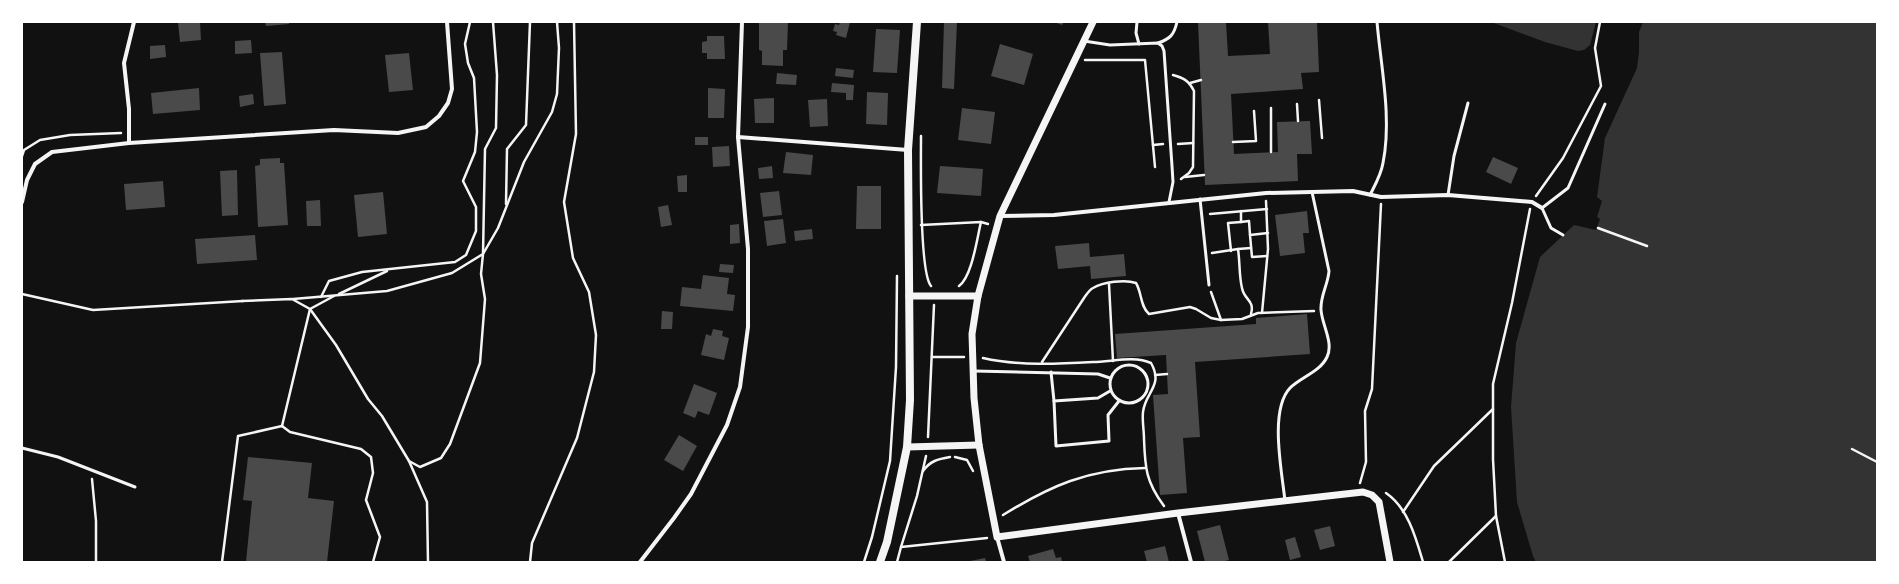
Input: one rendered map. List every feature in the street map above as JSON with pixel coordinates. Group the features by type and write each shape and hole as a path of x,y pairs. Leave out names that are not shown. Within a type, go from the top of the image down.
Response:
{"main road":[{"path":"880,562 887,542 907,447 910,400 908,150 917,22"}],"street":[{"path":"129,143 130,109 124,63 134,22"},
{"path":"22,202 27,180 35,164 52,152 129,143 334,130 398,133 426,127 439,116 448,103 452,89 446,22"},
{"path":"640,562 691,494 727,425 740,387 748,327 748,267 738,137 742,22"},
{"path":"1004,562 997,537 979,445 971,357 972,334 978,296 1000,216 1093,22"},
{"path":"738,137 908,150"},
{"path":"1000,216 1054,215 1266,193 1353,191 1381,197 1448,195 1532,202 1542,208"},
{"path":"909,296 978,296"},
{"path":"907,447 927,448 979,445"},
{"path":"997,537 1178,513 1363,492 1372,495 1379,502 1390,562"},
{"path":"1178,513 1191,562"}],"lane":[{"path":"1137,22 1136,33 1139,44"},
{"path":"1084,41 1110,44 1158,43 1169,40 1175,32 1177,22"},
{"path":"1370,195 1383,164 1386,138 1386,116 1377,22"},
{"path":"1158,43 1162,46 1164,51 1173,182 1169,202"},
{"path":"1448,195 1454,156 1468,103"},
{"path":"1563,235 1551,228 1542,208 1568,188 1605,104"},
{"path":"1285,501 1278,416 1281,402 1288,390 1298,380 1320,366 1330,349 1321,310 1321,300 1329,281 1329,271 1312,192"},
{"path":"1200,199 1209,285"},
{"path":"1130,364 1142,369 1148,380 1146,393 1138,402 1132,404 1119,401 1110,390 1110,378 1118,368 1130,364"},
{"path":"973,371 1098,374 1110,378"},
{"path":"1051,372 1056,446 1109,441 1108,415 1119,401"},
{"path":"1054,401 1098,398 1110,390"},
{"path":"22,448 58,457 135,487"}],"path":[{"path":"321,296 329,281 362,272 455,262 466,255 476,232 476,207 463,181 475,152 477,132 474,78 468,63 465,44 470,22"},
{"path":"409,461 420,467 441,458 450,444 467,402 480,363 485,299 481,274 484,254 485,148 496,128 497,75 493,22"},
{"path":"506,207 507,149 526,126 530,22"},
{"path":"22,294 93,310 292,299 387,291 452,273 484,254 498,228 524,162 552,112 557,94 559,48 557,22"},
{"path":"530,562 532,543 577,438 594,372 596,336 589,292 573,258 564,202 576,134 574,22"},
{"path":"1505,562 1496,516 1493,459 1493,384 1522,256 1532,202 1563,158 1601,86 1595,48 1600,22"},
{"path":"1092,42 1083,60 1145,60 1156,167"},
{"path":"1165,73 1182,77 1190,83 1194,91 1193,167 1183,178"},
{"path":"1190,83 1200,80"},
{"path":"1319,100 1322,138"},
{"path":"1297,104 1298,121"},
{"path":"1271,108 1272,152"},
{"path":"1233,142 1256,141 1254,111"},
{"path":"901,547 917,496 927,448 932,357 934,288 928,282 926,276 922,224 921,130"},
{"path":"22,156 24,150 40,140 70,135 129,132"},
{"path":"1173,182 1183,178 1204,174"},
{"path":"1262,313 1268,256 1266,193"},
{"path":"1365,484 1360,483 1366,462 1365,412 1372,389 1381,197"},
{"path":"1202,214 1267,209"},
{"path":"1240,211 1241,222"},
{"path":"1230,251 1228,223 1249,221 1252,257 1268,256"},
{"path":"922,224 981,222 997,227"},
{"path":"957,288 964,283 968,274 981,222"},
{"path":"1598,228 1647,246"},
{"path":"1250,234 1268,233"},
{"path":"1206,254 1251,248"},
{"path":"1238,249 1242,291 1250,302 1252,308 1251,315"},
{"path":"282,426 310,309 388,270"},
{"path":"864,562 872,537 890,461 896,367 897,274"},
{"path":"1042,363 1091,289 1099,285 1129,281 1136,283 1140,290 1142,304 1145,310 1150,314 1190,307 1211,318 1221,320 1242,319 1251,315 1262,313 1321,310"},
{"path":"1109,284 1113,361"},
{"path":"1209,285 1212,300 1221,320"},
{"path":"292,299 310,309 336,345 368,399 382,416 409,461 427,502 428,562"},
{"path":"980,352 981,370"},
{"path":"932,357 971,357"},
{"path":"1155,375 1167,374"},
{"path":"1403,512 1434,466 1493,408"},
{"path":"222,562 238,436 282,426 290,432 361,449 371,457 373,473 366,500 380,537 373,562"},
{"path":"1852,449 1877,462"},
{"path":"922,472 929,464 939,459 952,457 967,460 974,473"},
{"path":"1003,515 1028,499 1063,482 1095,473 1122,468 1145,468"},
{"path":"92,471 96,521 96,562"},
{"path":"1380,490 1390,496 1403,512 1414,534 1423,562"},
{"path":"1001,508 1004,521"},
{"path":"1449,562 1496,516"}],"shaded area":[{"path":"1491,22 1596,22 1590,45 1584,50 1578,51 1545,42"},
{"path":"1643,22 1877,22 1877,562 1536,562 1533,556 1517,502 1511,407 1516,343 1540,257 1574,225 1596,230 1600,219 1597,217 1602,201 1597,197 1605,138 1637,68 1639,32"}],"building":[{"path":"178,22 200,22 201,40 180,42"},
{"path":"265,22 289,22 289,24 266,26"},
{"path":"759,22 788,22 787,50 783,50 783,66 762,65 762,51 759,50"},
{"path":"840,22 850,22 846,38 836,35 837,32 833,31 835,24 839,25"},
{"path":"944,22 957,22 954,89 942,88"},
{"path":"1054,22 1064,22 1062,25"},
{"path":"1198,22 1226,22 1228,56 1270,54 1268,22 1317,22 1319,72 1301,73 1303,89 1231,94 1234,154 1278,152 1277,122 1310,121 1312,154 1297,154 1298,181 1205,185"},
{"path":"876,29 900,30 897,73 873,72"},
{"path":"707,36 724,36 725,59 707,59 707,53 702,53 702,42 707,41"},
{"path":"251,40 252,53 235,54 235,41"},
{"path":"1000,44 1033,54 1024,85 991,76"},
{"path":"165,45 166,57 150,59 150,46"},
{"path":"282,52 286,104 264,106 260,53"},
{"path":"409,53 413,90 389,92 385,55"},
{"path":"836,68 854,70 853,78 835,76"},
{"path":"777,73 797,75 796,85 776,84"},
{"path":"832,83 854,85 853,100 846,100 846,93 831,92"},
{"path":"199,88 200,110 153,114 151,93"},
{"path":"708,88 725,89 724,118 708,118"},
{"path":"867,92 888,93 887,125 866,124"},
{"path":"253,94 254,104 240,107 239,96"},
{"path":"774,98 774,123 755,123 754,99"},
{"path":"827,99 828,126 810,127 808,100"},
{"path":"962,108 995,112 991,144 958,140"},
{"path":"695,137 708,137 708,145 695,145"},
{"path":"729,146 730,166 713,167 712,147"},
{"path":"786,152 813,155 811,175 783,173"},
{"path":"1493,157 1518,168 1511,184 1486,172"},
{"path":"280,158 280,163 284,163 288,225 258,227 255,166 260,165 260,159"},
{"path":"772,166 773,178 759,179 758,168"},
{"path":"940,166 983,169 981,196 937,193"},
{"path":"237,170 238,215 222,216 220,171"},
{"path":"687,175 687,192 678,192 677,176"},
{"path":"163,181 165,207 126,210 124,184"},
{"path":"857,186 881,186 881,229 856,229"},
{"path":"779,191 782,215 763,217 760,193"},
{"path":"383,192 387,234 358,237 354,195"},
{"path":"320,200 321,226 307,226 306,201"},
{"path":"668,205 672,225 661,227 658,207"},
{"path":"1307,211 1309,233 1303,233 1305,253 1280,256 1275,215"},
{"path":"783,219 786,243 767,246 764,221"},
{"path":"739,224 740,243 730,244 730,225"},
{"path":"812,229 813,239 795,241 794,231"},
{"path":"255,235 257,260 197,264 195,239"},
{"path":"1089,243 1090,257 1124,254 1126,276 1091,279 1090,266 1058,269 1055,246"},
{"path":"720,264 734,265 733,273 719,272"},
{"path":"703,275 729,278 727,294 735,295 733,311 680,306 682,287 701,289"},
{"path":"662,311 673,312 672,329 661,329"},
{"path":"1307,314 1310,354 1195,362 1200,437 1183,438 1187,493 1160,495 1153,395 1168,394 1166,355 1117,358 1115,334 1256,324 1256,318"},
{"path":"713,329 723,331 722,336 729,338 724,360 701,355 706,334 711,336"},
{"path":"694,384 717,393 709,415 698,411 695,418 683,413"},
{"path":"679,435 697,446 683,471 664,460"},
{"path":"248,457 312,463 308,498 334,501 327,562 246,562 252,501 243,500"},
{"path":"1220,525 1229,560 1222,562 1205,562 1197,531"},
{"path":"1330,526 1335,546 1320,550 1314,530"},
{"path":"1295,537 1301,557 1290,560 1285,540"},
{"path":"1165,546 1169,562 1147,562 1144,551"},
{"path":"1053,549 1056,558 1061,557 1062,562 1030,562 1028,556"},
{"path":"985,558 986,562 970,562 970,561"}]}
